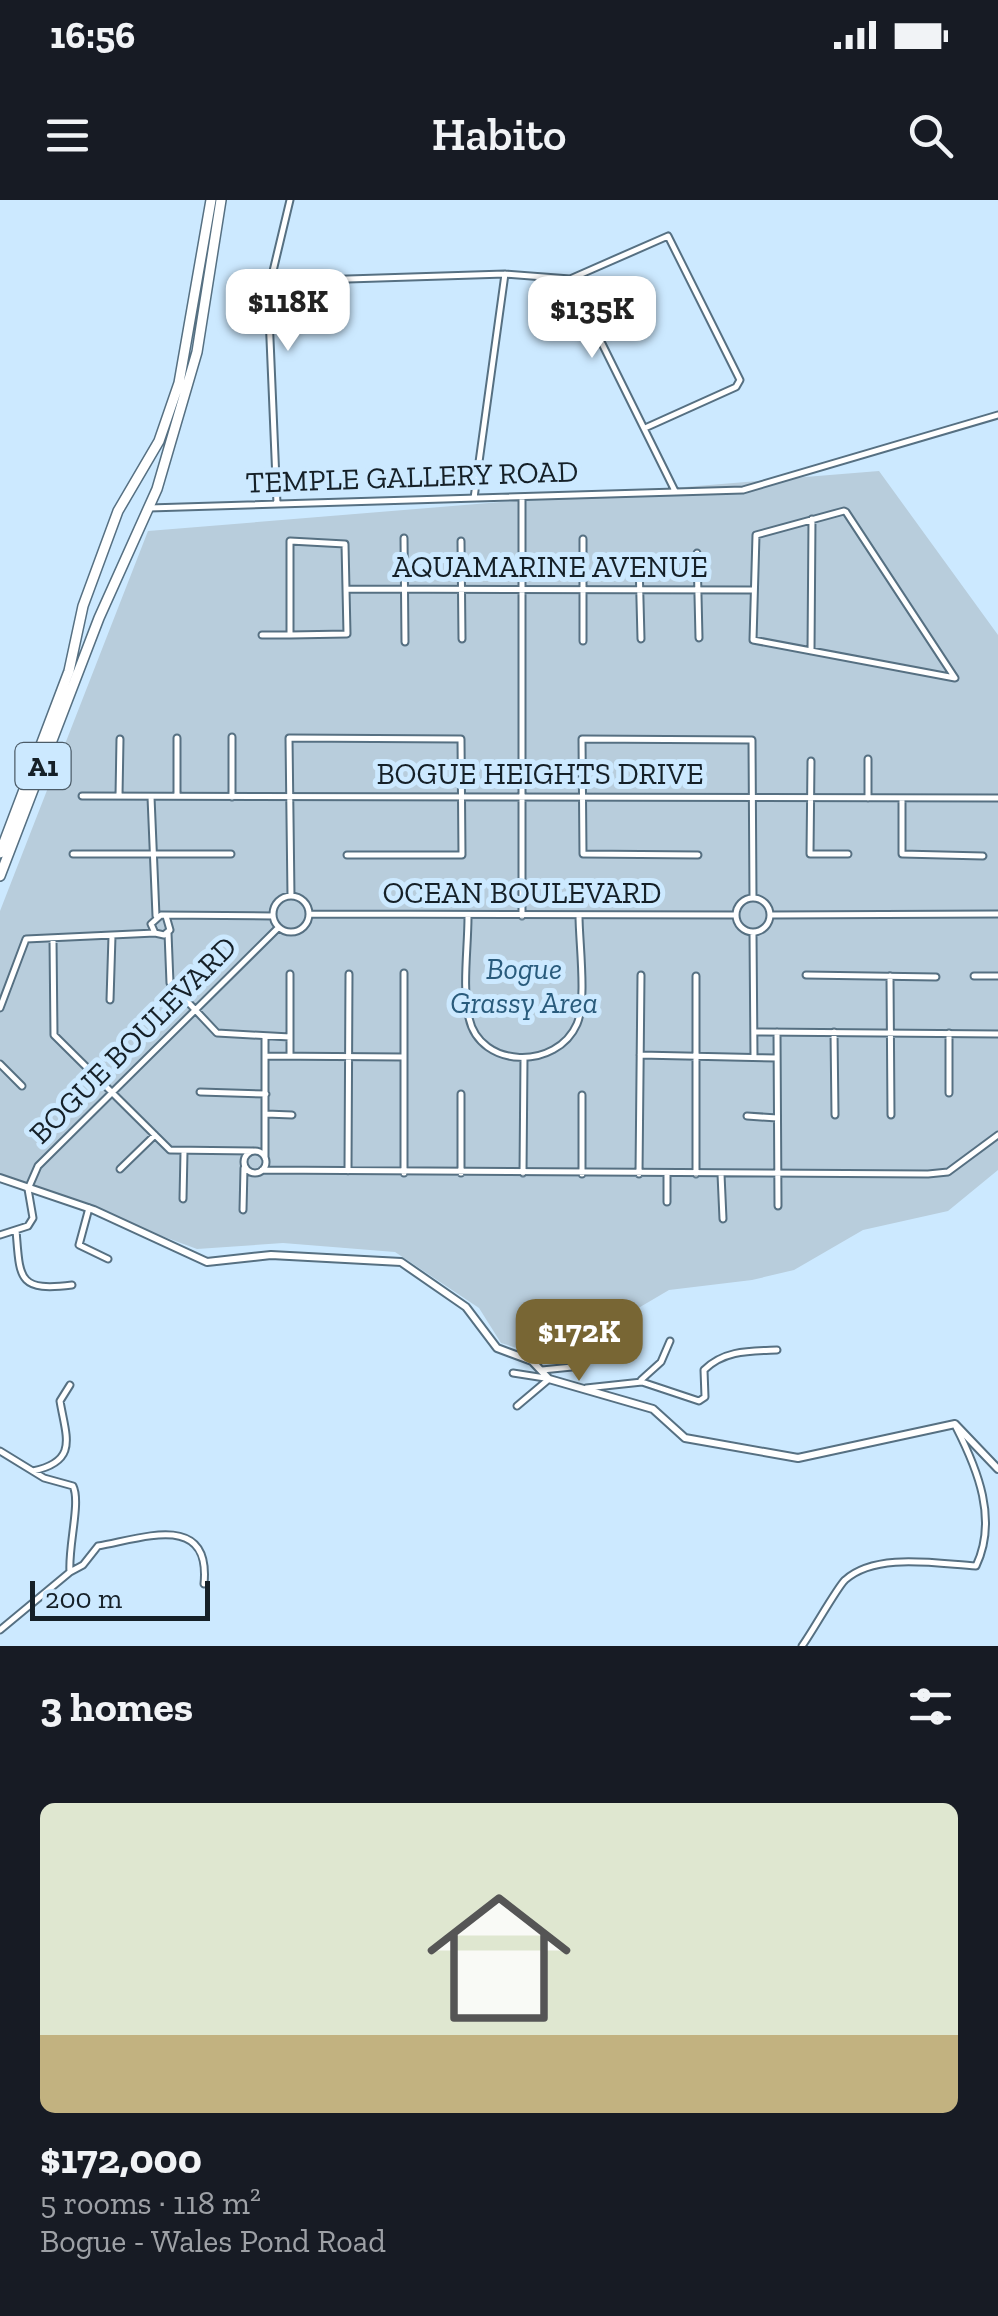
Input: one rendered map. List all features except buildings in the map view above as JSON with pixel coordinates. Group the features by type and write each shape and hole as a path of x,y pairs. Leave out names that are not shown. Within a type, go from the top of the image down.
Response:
{"main road":[{"name":"A1","path":"0,852 68,671 82,606 120,506 159,441 188,342 211,200"},
{"path":"149,508 197,352 220,200"},
{"name":"A1","path":"0,876 120,568 149,508"}],"street":[{"path":"276,504 268,292 290,200"},
{"path":"272,276 285,281 505,274 570,278 668,236 738,372 736,387 645,428"},
{"path":"474,498 505,274"},
{"path":"570,278 675,492"},
{"name":"TEMPLE GALLERY ROAD","path":"149,508 758,487 998,414"},
{"path":"522,497 522,916"},
{"path":"846,512 955,678 754,641 756,535 812,518 846,512"},
{"path":"812,518 812,650"},
{"path":"404,538 405,642"},
{"path":"583,539 583,641"},
{"path":"461,541 462,640"},
{"path":"262,636 346,634 345,544 290,542 290,635"},
{"path":"698,553 699,638"},
{"path":"639,562 641,640"},
{"name":"AQUAMARINE AVENUE","path":"347,589 754,590"},
{"path":"232,737 232,797"},
{"path":"177,738 177,797"},
{"path":"291,896 290,738 460,739 462,854 347,855"},
{"path":"698,856 582,854 582,739 750,738 754,744 753,898"},
{"path":"120,739 120,796"},
{"path":"868,759 868,798"},
{"path":"811,761 810,854 848,854"},
{"name":"BOGUE HEIGHTS DRIVE","path":"82,796 998,798"},
{"path":"151,796 156,916 150,924 155,933"},
{"path":"902,798 902,854 983,856"},
{"path":"73,854 231,854"},
{"path":"291,896 302,899 309,914 301,930 289,932 278,928 272,916 279,900 291,896"},
{"path":"753,898 763,901 771,914 764,929 753,933 739,926 736,915 739,905 753,898"},
{"name":"OCEAN BOULEVARD","path":"309,914 736,915"},
{"path":"771,914 998,914"},
{"path":"156,916 272,916"},
{"path":"166,916 171,924 170,983 217,1033 290,1037"},
{"path":"468,917 468,1019 481,1042 509,1058 536,1058 560,1046 577,1024 578,916"},
{"name":"BOGUE BOULEVARD","path":"16,1230 28,1226 33,1218 28,1189 38,1166 278,928"},
{"path":"0,1008 26,939 168,933"},
{"path":"753,933 754,1058"},
{"path":"110,1000 112,936"},
{"path":"53,939 54,1035 155,1136 170,1150 255,1151 266,1146"},
{"path":"404,973 404,1173"},
{"path":"290,974 290,1056"},
{"path":"348,974 348,1171"},
{"path":"640,975 640,1174"},
{"path":"806,975 936,977"},
{"path":"696,976 696,1174"},
{"path":"890,976 891,1116"},
{"path":"974,976 998,976"},
{"path":"754,1032 998,1034"},
{"path":"777,1032 778,1206"},
{"path":"834,1032 835,1116"},
{"path":"949,1034 950,1093"},
{"path":"262,1170 266,1146 265,1038"},
{"path":"640,1055 776,1058"},
{"path":"266,1056 403,1056"},
{"path":"524,1058 524,1173"},
{"path":"0,1064 22,1086"},
{"path":"200,1092 266,1094"},
{"path":"460,1094 461,1173"},
{"path":"582,1095 582,1174"},
{"path":"266,1114 292,1115"},
{"path":"747,1116 777,1118"},
{"path":"236,1150 246,1165 273,1172 948,1172 998,1135"},
{"path":"120,1169 155,1136"},
{"path":"183,1198 184,1150"},
{"path":"255,1151 273,1172"},
{"path":"243,1210 242,1178 255,1151"},
{"path":"667,1174 667,1202"},
{"path":"721,1174 723,1219"},
{"path":"0,1178 89,1208 207,1262 271,1255 401,1262 466,1308 496,1348 532,1360 545,1376"},
{"path":"89,1208 79,1244 108,1259"},
{"path":"0,1235 16,1230 20,1275 28,1284 42,1289 72,1285"},
{"path":"639,1382 655,1370 670,1342"},
{"path":"586,1388 639,1382 699,1402 706,1398 704,1370 716,1360 730,1354 777,1350"},
{"path":"518,1406 545,1376 582,1366 594,1354"},
{"path":"513,1374 545,1376 653,1409 686,1438 780,1458 826,1455 955,1424"},
{"path":"33,1471 54,1466 62,1458 67,1446 60,1400 70,1386"},
{"path":"955,1424 998,1469"},
{"path":"802,1646 843,1581 864,1570 902,1563 976,1566 984,1549 986,1506 980,1478 955,1424"},
{"path":"0,1451 33,1471 74,1486 78,1496 69,1532 70,1572"},
{"path":"0,1630 83,1564 98,1546 179,1536 194,1538 201,1546 204,1584"}],"green space":[{"name":"Bogue Grassy Area","path":"879,471 998,635 998,1170 948,1211 863,1230 794,1270 752,1280 669,1290 618,1320 580,1352 546,1357 501,1343 479,1308 395,1252 283,1243 197,1249 0,1176 0,911 148,531"}]}
